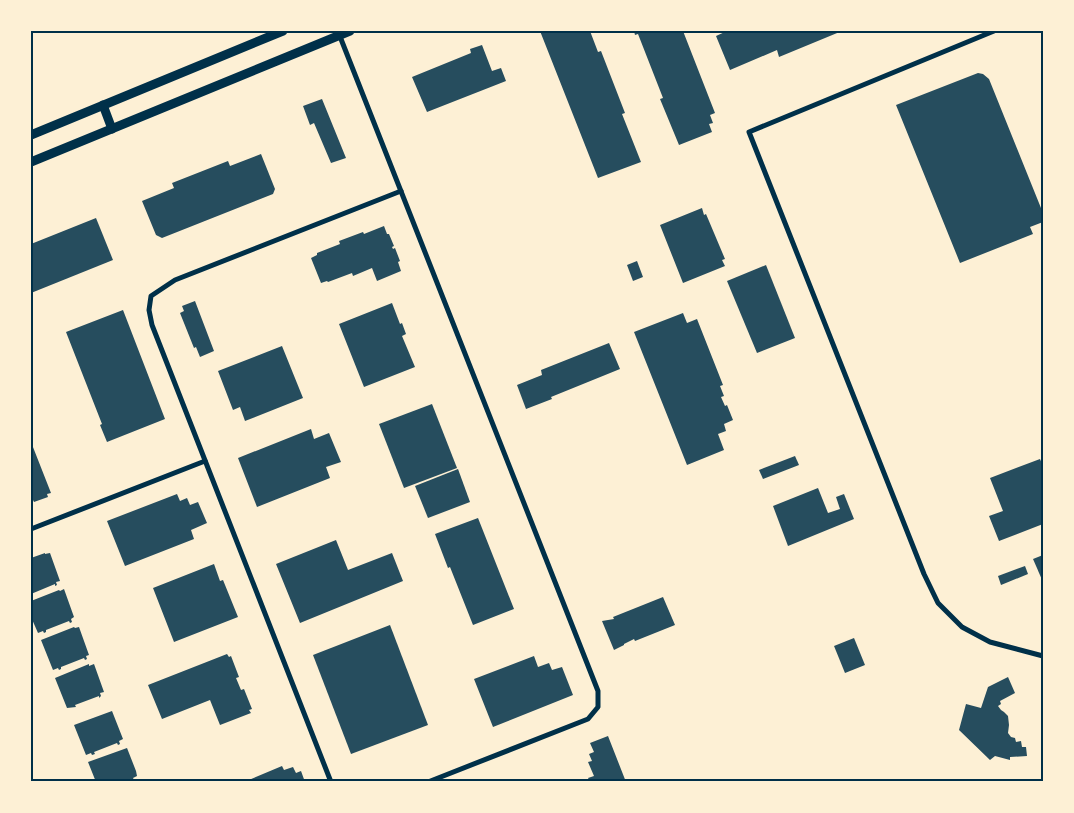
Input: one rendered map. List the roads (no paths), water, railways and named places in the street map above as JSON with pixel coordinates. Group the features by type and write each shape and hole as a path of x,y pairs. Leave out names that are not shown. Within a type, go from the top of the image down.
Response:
{"main road":[{"path":"31,135 283,31"},
{"path":"31,162 339,33 350,31"},
{"path":"103,105 112,129"}],"street":[{"path":"994,31 750,132 920,565 938,603 962,627 990,642 1043,656"},
{"path":"339,33 598,691 598,707 588,719 577,725 428,782"},
{"path":"330,782 152,325 149,310 151,296 175,280 401,191"},
{"path":"31,529 205,461"}]}
